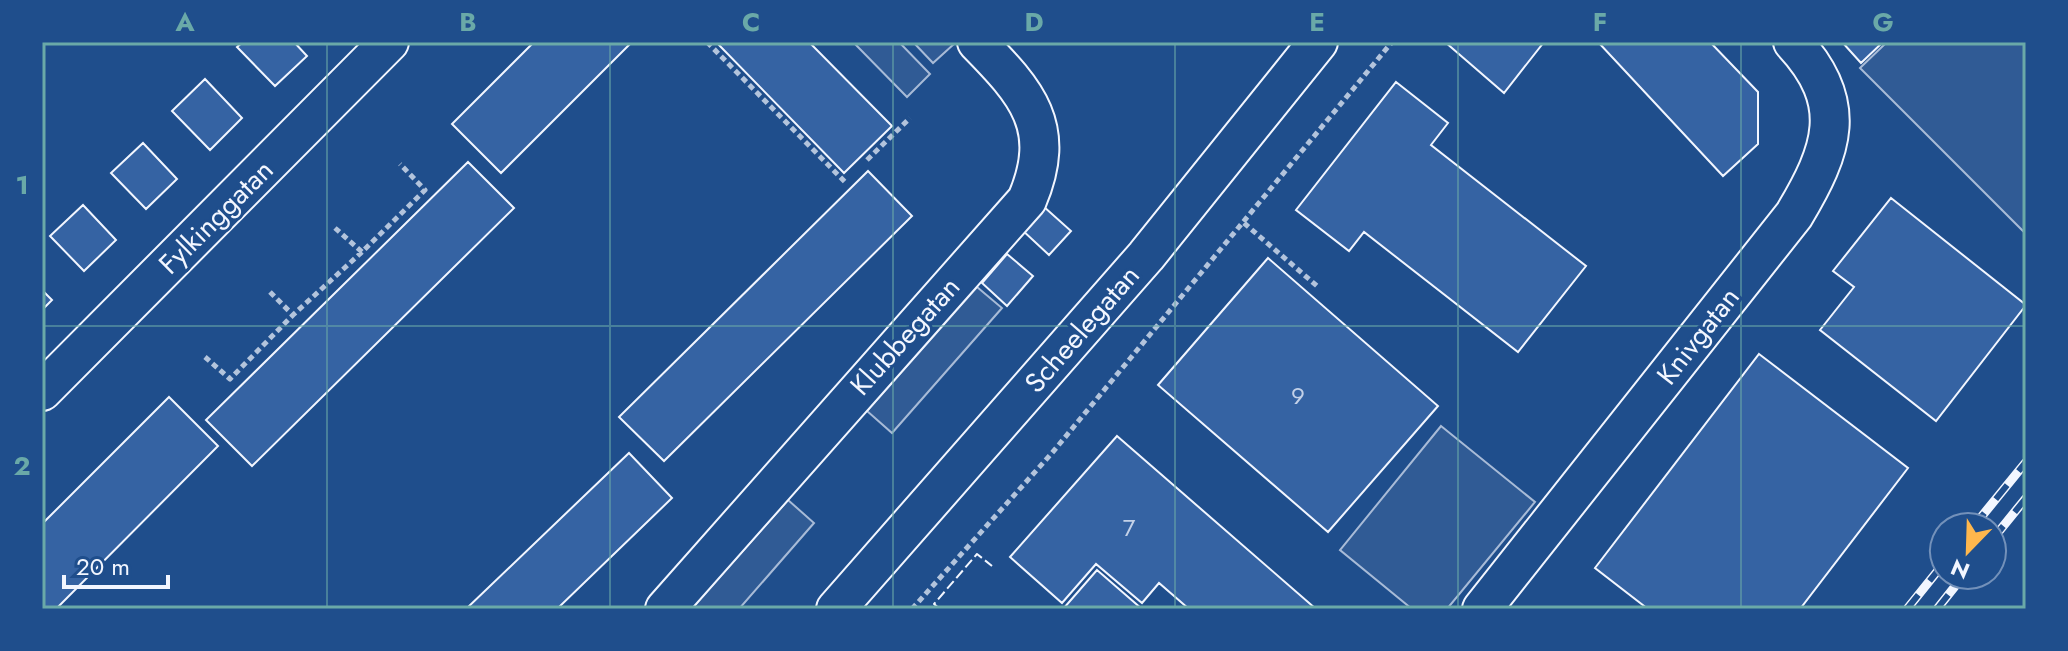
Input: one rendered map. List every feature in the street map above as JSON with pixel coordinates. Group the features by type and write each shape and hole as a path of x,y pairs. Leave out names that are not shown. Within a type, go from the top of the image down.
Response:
{"street":[{"name":"Fylkinggatan","path":"42,391 389,42"},
{"name":"Klubbegatan","path":"665,609 1027,200 1036,179 1041,150 1037,128 1028,101 1014,79 977,42"},
{"name":"Scheelegatan","path":"836,609 1146,256 1318,42"},
{"name":"Knivgatan","path":"1482,609 1794,215 1818,175 1832,121 1825,84 1793,42"}],"path":[{"path":"707,42 846,183"},
{"path":"912,609 1052,453 1392,42"},
{"path":"867,160 910,118"},
{"path":"205,357 230,379 425,190 400,164"},
{"path":"1244,223 1317,286"},
{"path":"335,228 362,252"},
{"path":"270,292 293,315"}],"shaded area":[{"path":"853,42 899,42 930,74 907,97"},
{"path":"913,42 952,42 954,44 933,63"},
{"path":"1887,42 2026,42 2026,234 1860,68"},
{"path":"977,287 1002,308 892,433 867,411"},
{"path":"1441,426 1535,502 1447,609 1412,609 1340,550"},
{"path":"788,500 814,523 739,609 691,609"}],"building":[{"path":"243,42 294,42 307,56 275,86 237,47"},
{"path":"534,42 632,42 501,173 452,124"},
{"path":"716,42 809,42 892,126 844,173"},
{"path":"1445,42 1544,42 1504,93"},
{"path":"1598,42 1710,42 1758,92 1758,144 1723,176"},
{"path":"1842,42 1883,42 1861,63"},
{"path":"205,79 242,118 210,150 172,111"},
{"path":"1396,82 1448,123 1431,145 1586,266 1518,352 1364,232 1349,251 1296,210"},
{"path":"143,143 177,179 146,209 111,173"},
{"path":"468,162 514,208 252,466 206,420"},
{"path":"868,171 912,216 664,461 619,417"},
{"path":"1891,198 2026,305 1936,421 1820,330 1854,287 1833,271"},
{"path":"83,205 116,240 84,271 50,236"},
{"path":"1043,206 1071,231 1049,255 1021,229"},
{"path":"1007,254 1033,276 1007,306 982,283"},
{"path":"1268,258 1438,406 1328,532 1158,385"},
{"path":"42,290 52,300 42,310"},
{"path":"1759,354 1908,468 1800,609 1648,609 1595,568"},
{"path":"169,397 218,446 56,609 42,609 42,524"},
{"path":"1117,436 1316,609 1189,609 1159,583 1142,603 1096,564 1062,603 1010,557"},
{"path":"629,453 672,498 557,609 466,609"},
{"path":"1097,570 1142,609 1063,609"}],"railway":[{"path":"1986,511 2026,462"},
{"path":"2008,520 2026,498"},
{"path":"1907,609 1928,583"},
{"path":"1937,609 1951,591"}],"fence":[{"path":"940,609 934,604 977,554 992,566"}]}
